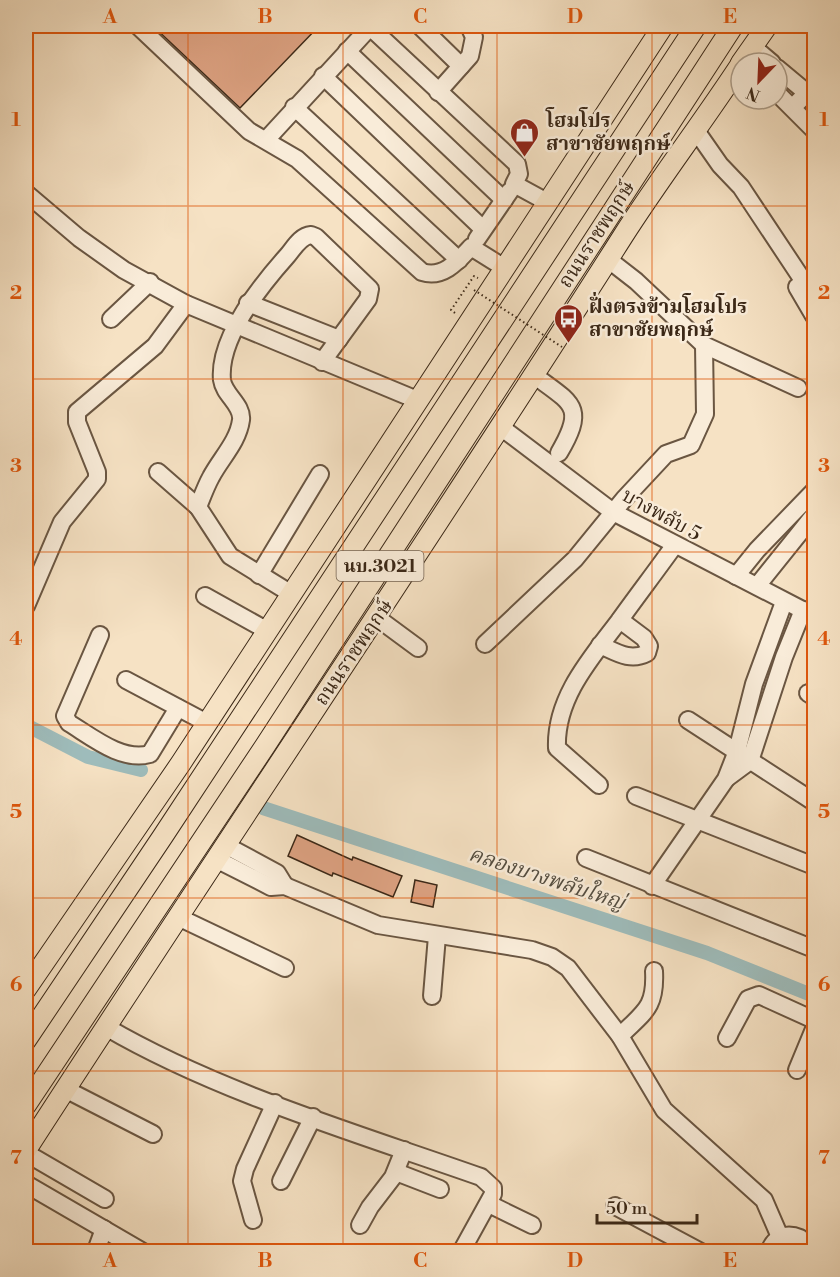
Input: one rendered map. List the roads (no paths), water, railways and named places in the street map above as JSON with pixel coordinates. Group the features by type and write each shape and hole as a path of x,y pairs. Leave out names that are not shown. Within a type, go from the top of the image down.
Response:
{"main road":[{"name":"นบ.3021","path":"26,989 210,718 503,267 663,26"},
{"name":"ถนนราชพฤกษ์","path":"26,1040 163,836 696,26"},
{"name":"ถนนราชพฤกษ์","path":"26,1105 264,746 506,370 733,26"},
{"name":"ถนนราชพฤกษ์","path":"749,51 766,26"},
{"name":"ถนนราชพฤกษ์","path":"26,1152 224,846 502,428 624,234 697,132 729,82"},
{"path":"506,370 535,350 595,266 624,234"},
{"path":"163,836 210,718"},
{"path":"224,846 264,746"}],"street":[{"path":"138,26 249,131 297,159 422,272 432,275 441,273 459,260 471,247 504,200 519,174 517,164 438,92 371,26 294,106 266,140"},
{"path":"420,26 461,66"},
{"path":"438,92 461,66 474,46 474,37 469,26"},
{"path":"753,46 759,51"},
{"path":"347,51 504,200"},
{"path":"323,76 483,230"},
{"path":"789,77 811,94 793,107"},
{"path":"789,104 814,130"},
{"path":"294,106 459,260"},
{"path":"697,132 720,165 731,189 810,291 814,316"},
{"path":"514,184 547,202"},
{"path":"26,193 124,270 150,282 186,304 417,400"},
{"path":"198,507 211,477 237,435 241,418 239,409 225,391 222,379 223,366 237,326 248,303 306,236 316,237 369,290 368,298 322,362"},
{"path":"471,247 503,267"},
{"path":"609,260 636,281 704,345 798,388"},
{"path":"111,319 150,282"},
{"path":"248,303 339,339"},
{"path":"26,606 62,522 97,479 97,472 77,422 77,412 155,345 186,304"},
{"path":"485,644 575,559 613,512 666,454 691,445 705,414 704,345"},
{"path":"535,376 569,402 574,409 575,418 570,434 559,453"},
{"name":"บางพลับ 5","path":"502,428 613,512 674,546 809,613"},
{"path":"158,472 198,507 230,556 290,593"},
{"path":"259,574 320,474"},
{"path":"736,576 757,550 814,490"},
{"path":"757,586 814,515"},
{"path":"599,785 559,751 556,738 571,690 600,645 674,546"},
{"path":"206,596 266,630"},
{"path":"744,756 754,684 784,602"},
{"path":"652,886 744,756 779,672 809,613"},
{"path":"376,617 418,648"},
{"path":"600,645 637,658 647,653 649,646 644,638 620,620"},
{"path":"100,635 65,716 69,723 121,753 140,757 150,754 178,708"},
{"path":"761,668 779,672"},
{"path":"126,681 178,708 210,718"},
{"path":"688,720 814,802"},
{"path":"636,796 698,823 814,866"},
{"path":"224,846 277,873 285,886 378,925 532,950 552,957 568,968 620,1036 664,1110 764,1200 780,1237"},
{"path":"586,858 814,949"},
{"path":"178,917 285,968"},
{"path":"432,996 437,936"},
{"path":"620,1036 651,1002 655,993 654,971"},
{"path":"727,1038 748,999 753,995 759,995 814,1020"},
{"path":"106,1027 157,1055 275,1103 481,1177 493,1188 489,1204 461,1251"},
{"path":"797,1070 814,1029"},
{"path":"65,1089 153,1134"},
{"path":"253,1220 242,1181 245,1169 275,1103"},
{"path":"280,1181 313,1117"},
{"path":"360,1225 370,1207 384,1192 396,1172 404,1150"},
{"path":"26,1152 105,1199"},
{"path":"396,1172 440,1189"},
{"path":"26,1184 135,1249"},
{"path":"489,1204 532,1225"},
{"path":"615,1206 701,1251"},
{"path":"97,1248 104,1229"},
{"path":"769,1251 774,1241 780,1237 794,1235 800,1238 810,1251"}],"waterway":[{"name":"คลองบางพลับใหญ่","path":"26,725 88,757 141,770"},
{"name":"คลองบางพลับใหญ่","path":"263,808 707,953 814,996"}],"place":[{"name":"โฮมโปร สาขาชัยพฤกษ์","path":"525,158"},
{"name":"ฝั่งตรงข้ามโฮมโปร สาขาชัยพฤกษ์","path":"568,344"}]}
